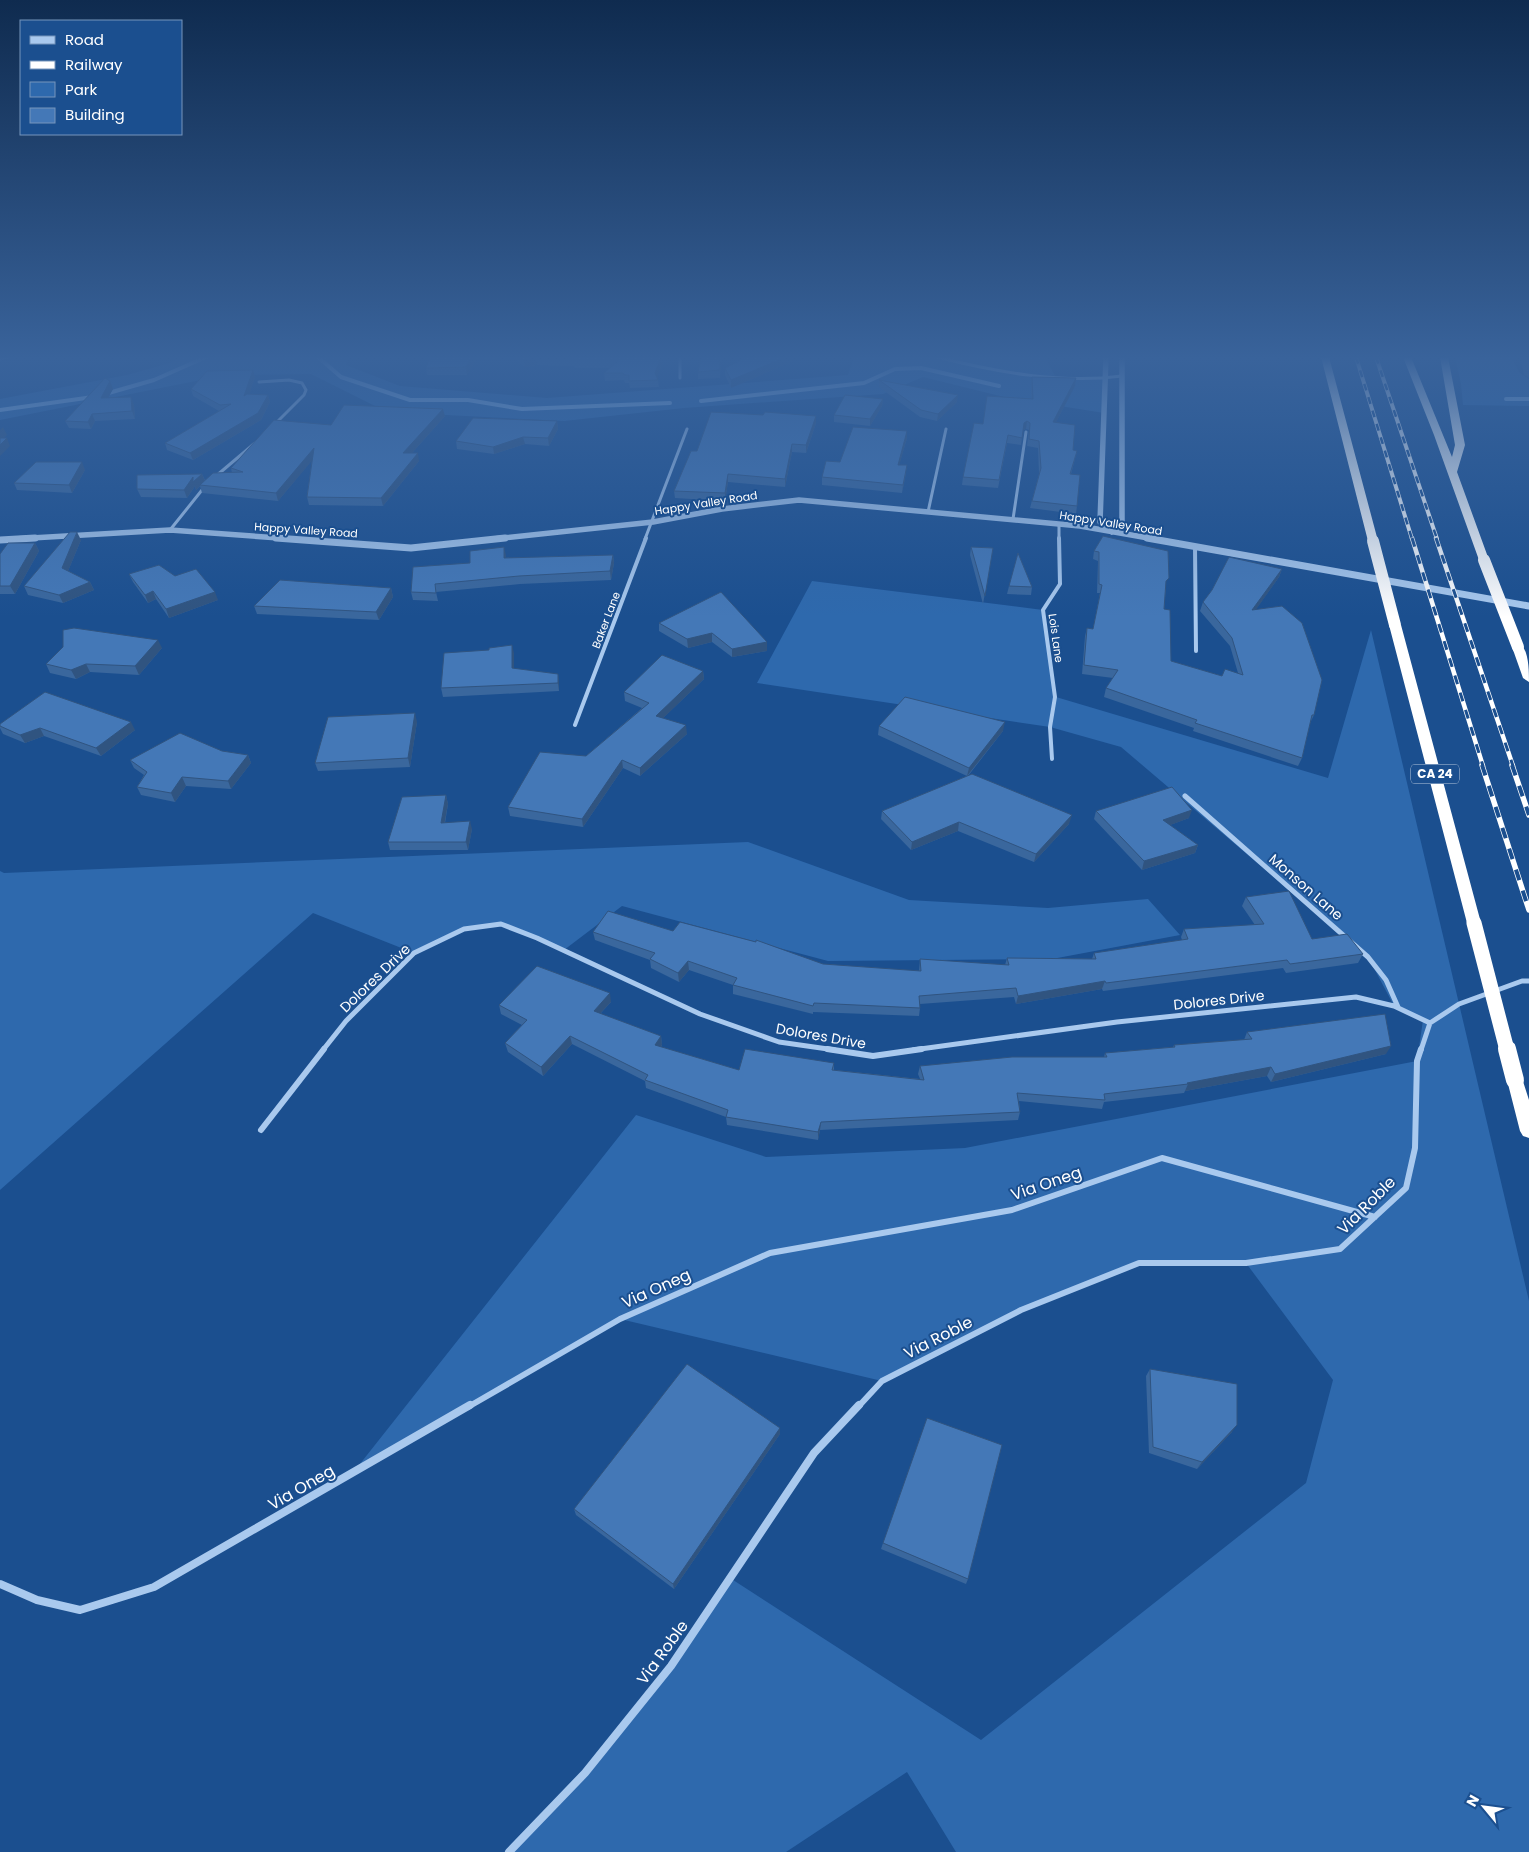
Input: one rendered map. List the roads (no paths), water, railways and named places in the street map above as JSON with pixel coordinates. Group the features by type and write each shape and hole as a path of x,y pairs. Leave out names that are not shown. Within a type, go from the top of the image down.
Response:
{"highway":[{"name":"CA 24","path":"1348,443 1529,1131"},
{"path":"1441,443 1529,678"},
{"path":"1452,473 1460,443"}],"street":[{"path":"214,477 255,443"},
{"name":"Baker Lane","path":"575,725 682,443"},
{"path":"928,512 943,443"},
{"path":"1013,519 1024,443"},
{"path":"1103,443 1100,522 1112,532 1122,524 1121,443"},
{"path":"170,530 207,484"},
{"name":"Happy Valley Road","path":"0,540 170,530 410,548 653,522 722,509 799,500 1060,524 1529,606"},
{"name":"Lois Lane","path":"1052,759 1050,727 1056,697 1042,610 1060,584 1060,524"},
{"path":"1194,547 1196,651"},
{"name":"Monson Lane","path":"1186,796 1368,957 1386,980 1398,1007"},
{"name":"Dolores Drive","path":"261,1130 346,1021 414,953 464,929 501,924 537,938 700,1014 779,1042 873,1056 1116,1022 1356,997 1374,999 1398,1007 1430,1023"},
{"path":"1430,1023 1458,1004 1522,981 1529,981"},
{"name":"Via Roble","path":"508,1852 585,1773 671,1666 814,1453 882,1381 1021,1310 1139,1263 1246,1263 1340,1249 1406,1188 1415,1148 1417,1061 1430,1023"},
{"name":"Via Oneg","path":"0,1584 37,1600 80,1610 154,1587 620,1319 770,1253 1012,1210 1162,1158 1375,1217"}],"railway":[{"path":"1383,443 1412,539"},
{"path":"1405,443 1437,539"},
{"path":"1412,538 1483,766"},
{"path":"1436,538 1513,766"},
{"path":"1482,765 1529,910"},
{"path":"1512,765 1529,815"}]}
